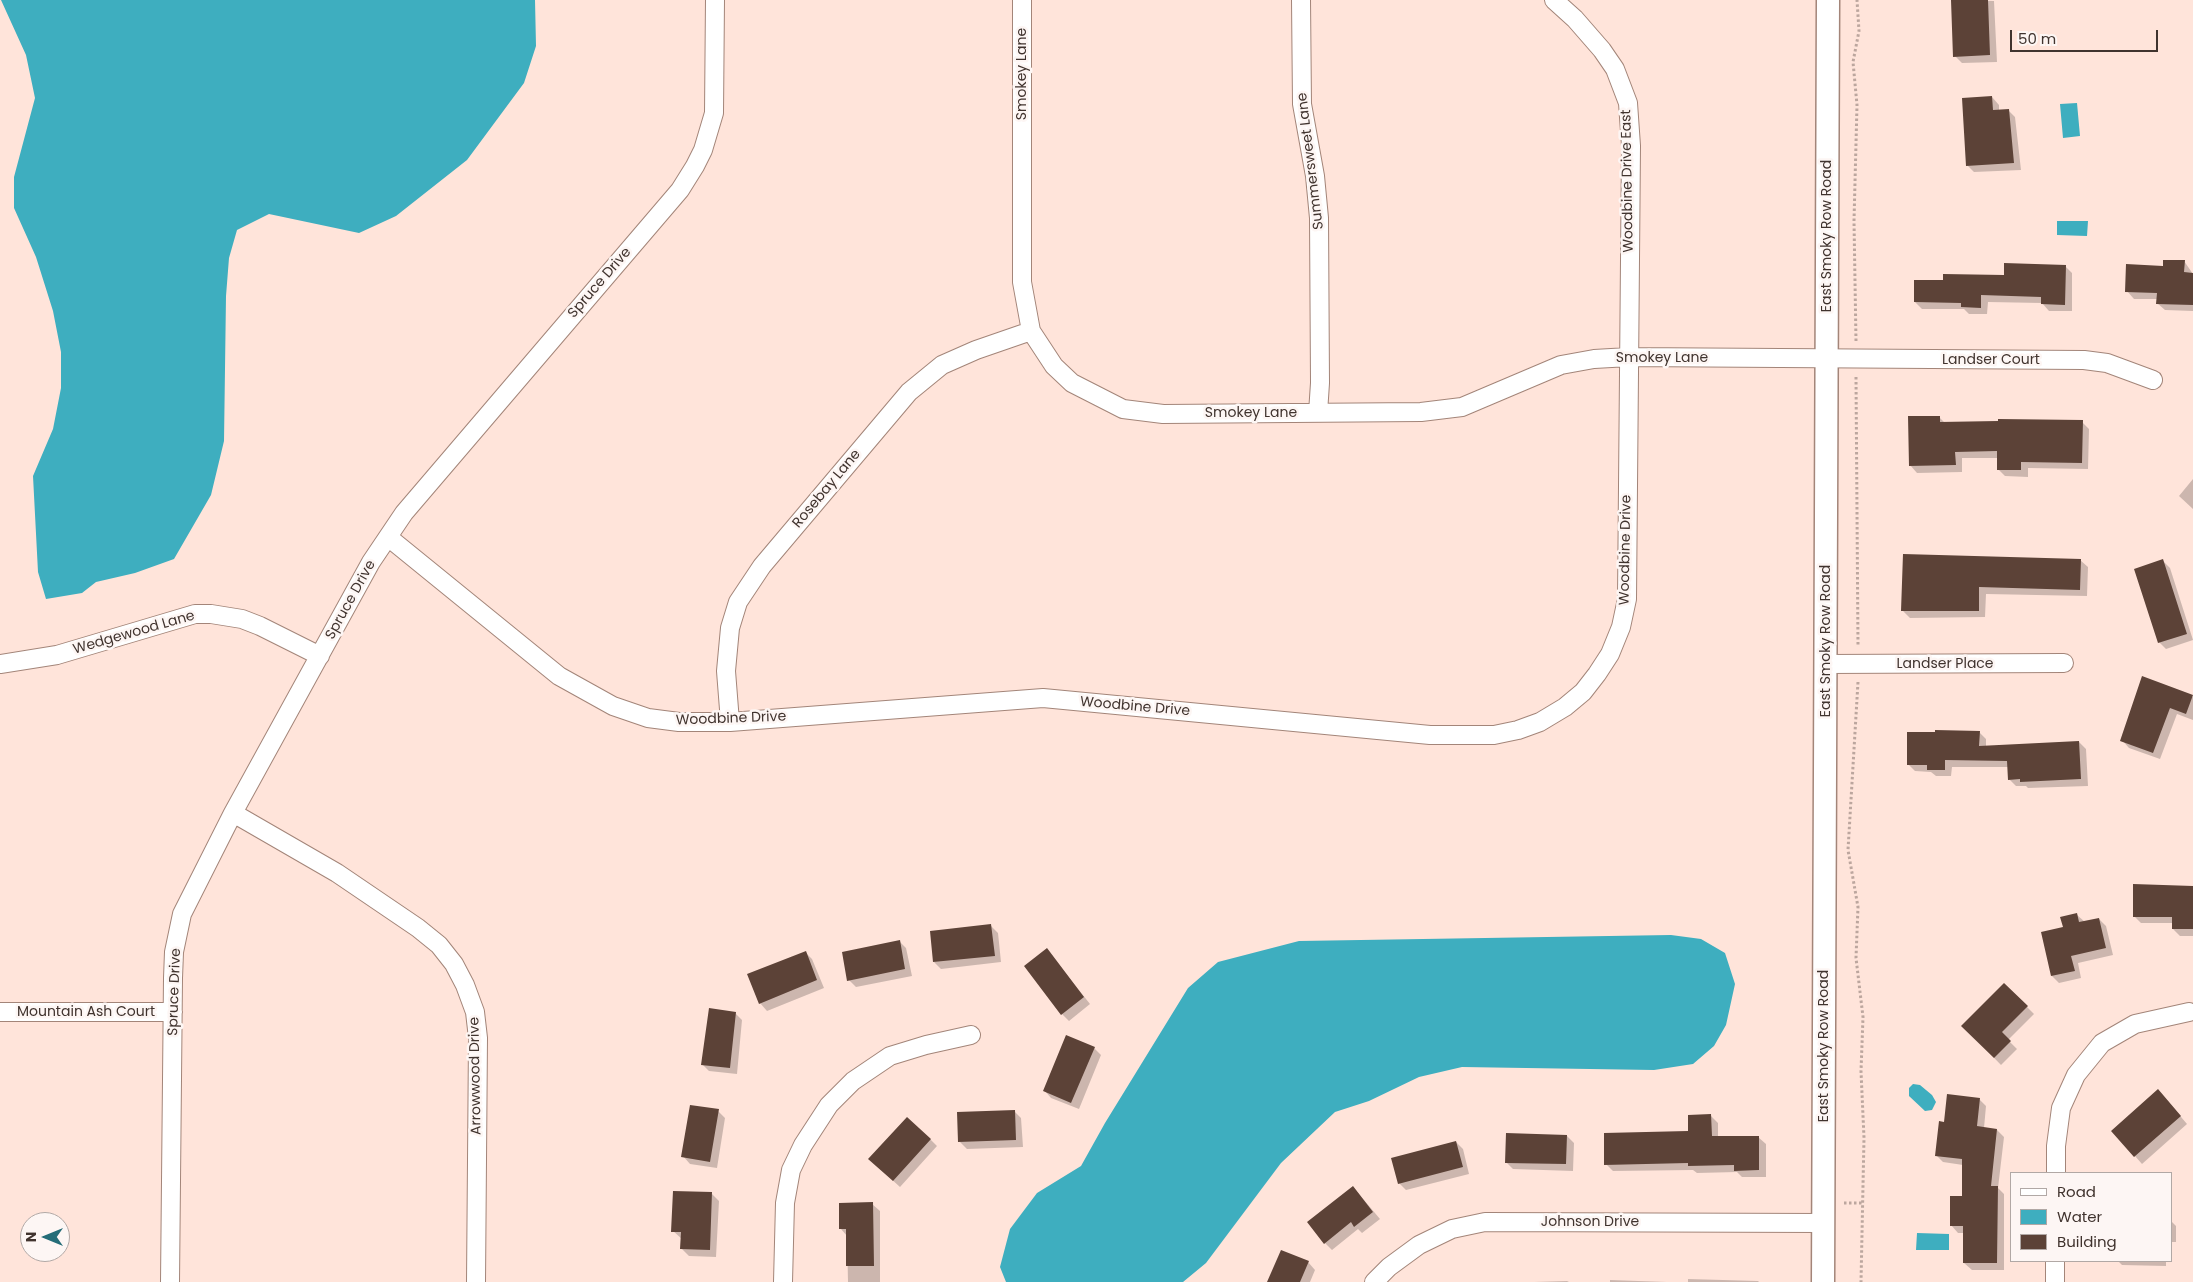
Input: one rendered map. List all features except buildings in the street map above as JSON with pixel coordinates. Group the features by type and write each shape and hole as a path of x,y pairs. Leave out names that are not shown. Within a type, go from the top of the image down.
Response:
{"street":[{"name":"Spruce Drive","path":"170,1282 174,952 182,914 233,813 371,562 388,537 422,490 680,190 695,166 704,150 714,114 715,0"},
{"name":"Smokey Lane","path":"1022,0 1022,282 1031,331 1054,366 1072,383 1123,409 1163,414 1421,412 1462,407 1561,365 1594,359 1629,357 1826,359"},
{"name":"Summersweet Lane","path":"1302,0 1302,104 1315,176 1319,218 1320,383 1318,413"},
{"name":"Woodbine Drive East","path":"1554,0 1575,19 1602,50 1615,69 1628,103 1631,146 1629,357"},
{"name":"East Smoky Row Road","path":"1823,1282 1828,0"},
{"name":"Rosebay Lane","path":"730,722 726,671 730,628 738,602 762,566 909,392 942,365 976,350 1031,331"},
{"name":"Woodbine Drive","path":"388,537 558,676 613,706 648,718 679,722 730,722 1042,698 1430,735 1494,735 1532,725 1565,707 1583,692 1610,654 1622,627 1627,599 1629,357"},
{"name":"Landser Court","path":"1826,359 2084,360 2108,363 2153,380"},
{"name":"Wedgewood Lane","path":"0,664 57,655 181,617 203,614 228,616 260,626 320,656"},
{"name":"Landser Place","path":"1826,664 2064,663"},
{"name":"Arrowwood Drive","path":"233,813 337,873 418,928 439,946 454,964 465,985 475,1012 478,1038 476,1282"},
{"name":"Mountain Ash Court","path":"0,1012 173,1012"},
{"path":"2056,1172 2056,1146 2061,1108 2076,1075 2102,1043 2135,1024 2189,1012"},
{"path":"783,1282 785,1203 791,1170 803,1145 829,1105 853,1081 890,1056 926,1045 971,1035"},
{"name":"Johnson Drive","path":"1374,1282 1389,1267 1419,1245 1452,1229 1485,1222 1823,1223"},
{"path":"2055,1262 2055,1282"}],"path":[{"path":"1856,0 1859,31 1853,62 1857,105 1854,221 1858,648"},
{"path":"1858,681 1848,850 1858,908 1856,958 1863,1017 1861,1071 1864,1138 1861,1282"},
{"path":"1834,1203 1862,1203"}],"water":[{"path":"1,0 535,0 536,46 524,83 467,160 396,216 359,233 269,214 237,230 229,258 226,296 224,441 211,495 174,559 135,573 96,582 82,593 46,599 38,572 33,476 53,429 61,388 61,352 53,311 36,257 14,208 14,177 35,98 26,55"},
{"path":"2077,103 2080,136 2063,138 2060,104"},
{"path":"2057,221 2088,221 2087,236 2057,235"},
{"path":"1671,935 1701,939 1725,953 1735,984 1726,1025 1714,1046 1693,1064 1654,1070 1462,1067 1419,1077 1369,1101 1335,1112 1281,1163 1206,1263 1183,1282 1006,1282 1000,1267 1010,1229 1037,1193 1081,1166 1105,1123 1188,988 1218,962 1299,941"},
{"path":"1913,1084 1920,1085 1932,1095 1936,1102 1932,1110 1925,1111 1909,1096 1909,1088"},
{"path":"1917,1233 1949,1234 1949,1250 1916,1250"}]}
